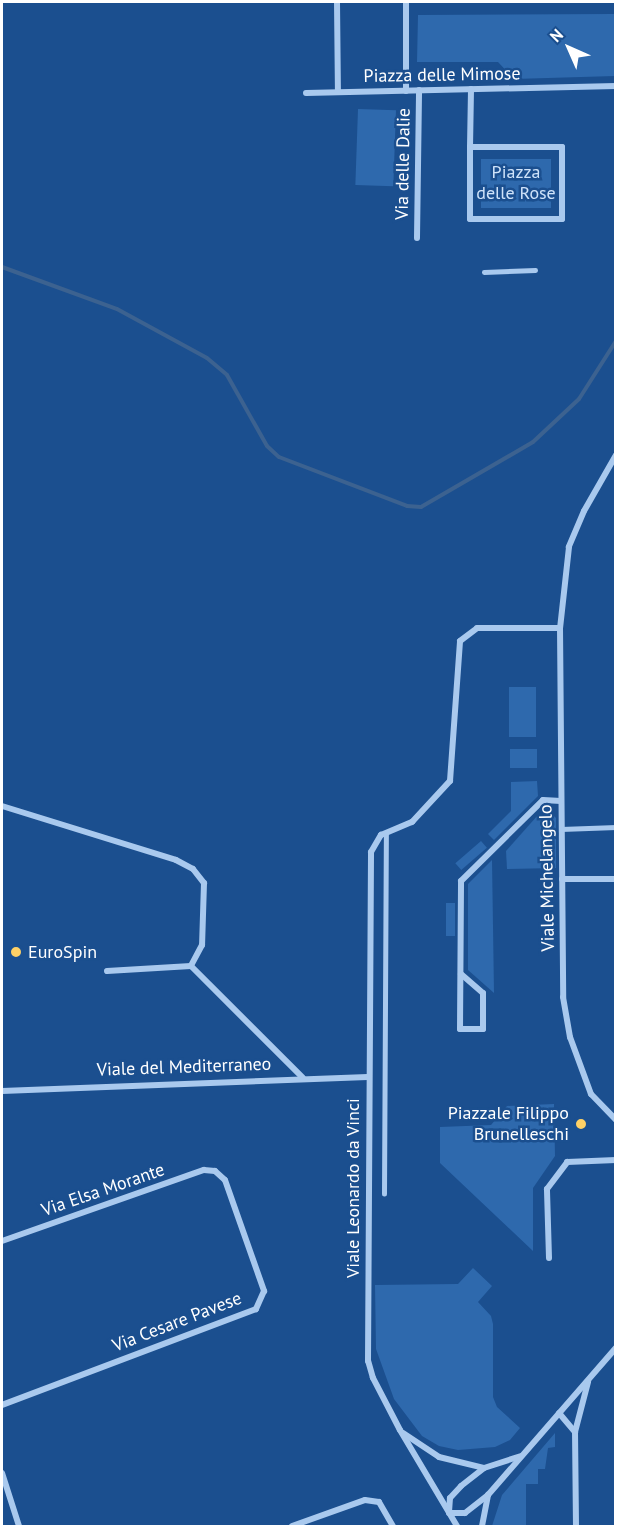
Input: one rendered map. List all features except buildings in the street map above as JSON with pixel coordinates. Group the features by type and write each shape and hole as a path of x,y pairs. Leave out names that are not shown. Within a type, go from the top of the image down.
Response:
{"street":[{"path":"337,2 338,92"},
{"path":"406,2 406,91"},
{"name":"Piazza delle Mimose","path":"306,93 615,86"},
{"path":"470,147 562,147 562,219 470,219 470,147 471,89"},
{"name":"Via delle Dalie","path":"417,238 419,90"},
{"name":"Viale Michelangelo","path":"615,454 584,510 569,547 560,625 563,997 570,1037 591,1094 615,1120"},
{"path":"386,833 412,822 450,781 456,649 466,633 477,628 560,625"},
{"path":"461,974 483,993 483,1029 460,1029 461,881 543,800 561,801"},
{"path":"2,806 176,860 193,869 204,884 201,945 191,966"},
{"name":"Viale Leonardo da Vinci","path":"386,833 375,841 371,852 368,1361 373,1378 400,1430 457,1527"},
{"path":"562,879 615,879"},
{"path":"107,971 191,966 303,1078"},
{"name":"Viale del Mediterraneo","path":"2,1091 368,1077"},
{"path":"549,1258 547,1189 567,1162 615,1160"},
{"name":"Via Elsa Morante","path":"2,1241 204,1170 215,1171"},
{"name":"Via Cesare Pavese","path":"2,1405 256,1309 264,1291 225,1180 215,1171"},
{"path":"520,1456 484,1468 450,1498 449,1513 465,1513 488,1495 615,1348"},
{"path":"576,1527 575,1432 589,1379"},
{"path":"559,1413 575,1432"},
{"path":"400,1430 439,1457 484,1468"},
{"path":"2,1473 19,1527"},
{"path":"482,1527 488,1495"},
{"path":"292,1527 365,1500 379,1502 393,1527"}],"lane":[{"path":"484,272 535,270"},
{"path":"561,829 615,827"},
{"name":"Viale Leonardo da Vinci","path":"384,1194 386,833"}],"green space":[{"path":"615,14 615,76 514,79 498,62 417,62 418,15"},
{"path":"358,109 396,110 393,186 355,185"},
{"name":"Piazza delle Rose","path":"481,159 551,159 551,208 481,208"},
{"path":"509,687 536,687 536,737 509,737"},
{"path":"510,749 537,749 537,768 510,768"},
{"path":"537,781 538,796 494,840 488,834 511,811 511,782"},
{"path":"551,813 556,818 556,868 507,869 506,851 538,815"},
{"path":"481,841 487,848 461,870 455,863"},
{"path":"492,860 494,993 468,970 468,884"},
{"path":"446,903 455,903 455,936 446,936"},
{"path":"554,1104 555,1156 533,1188 533,1251 440,1163 440,1127 491,1125 507,1106"},
{"path":"473,1268 492,1286 478,1302 491,1316 493,1324 493,1397 497,1407 520,1428 510,1440 495,1447 458,1450 439,1446 422,1436 394,1399 376,1349 375,1285 458,1284"},
{"path":"555,1433 555,1447 548,1448 545,1469 538,1469 538,1484 526,1484 526,1526 492,1526 502,1495"}],"waterway":[{"path":"2,267 117,309 207,358 227,375 267,446 279,457 407,506 421,507 533,442 579,399 616,341"}],"place":[{"name":"EuroSpin","path":"16,952"},
{"name":"Piazzale Filippo Brunelleschi","path":"581,1124"}]}
